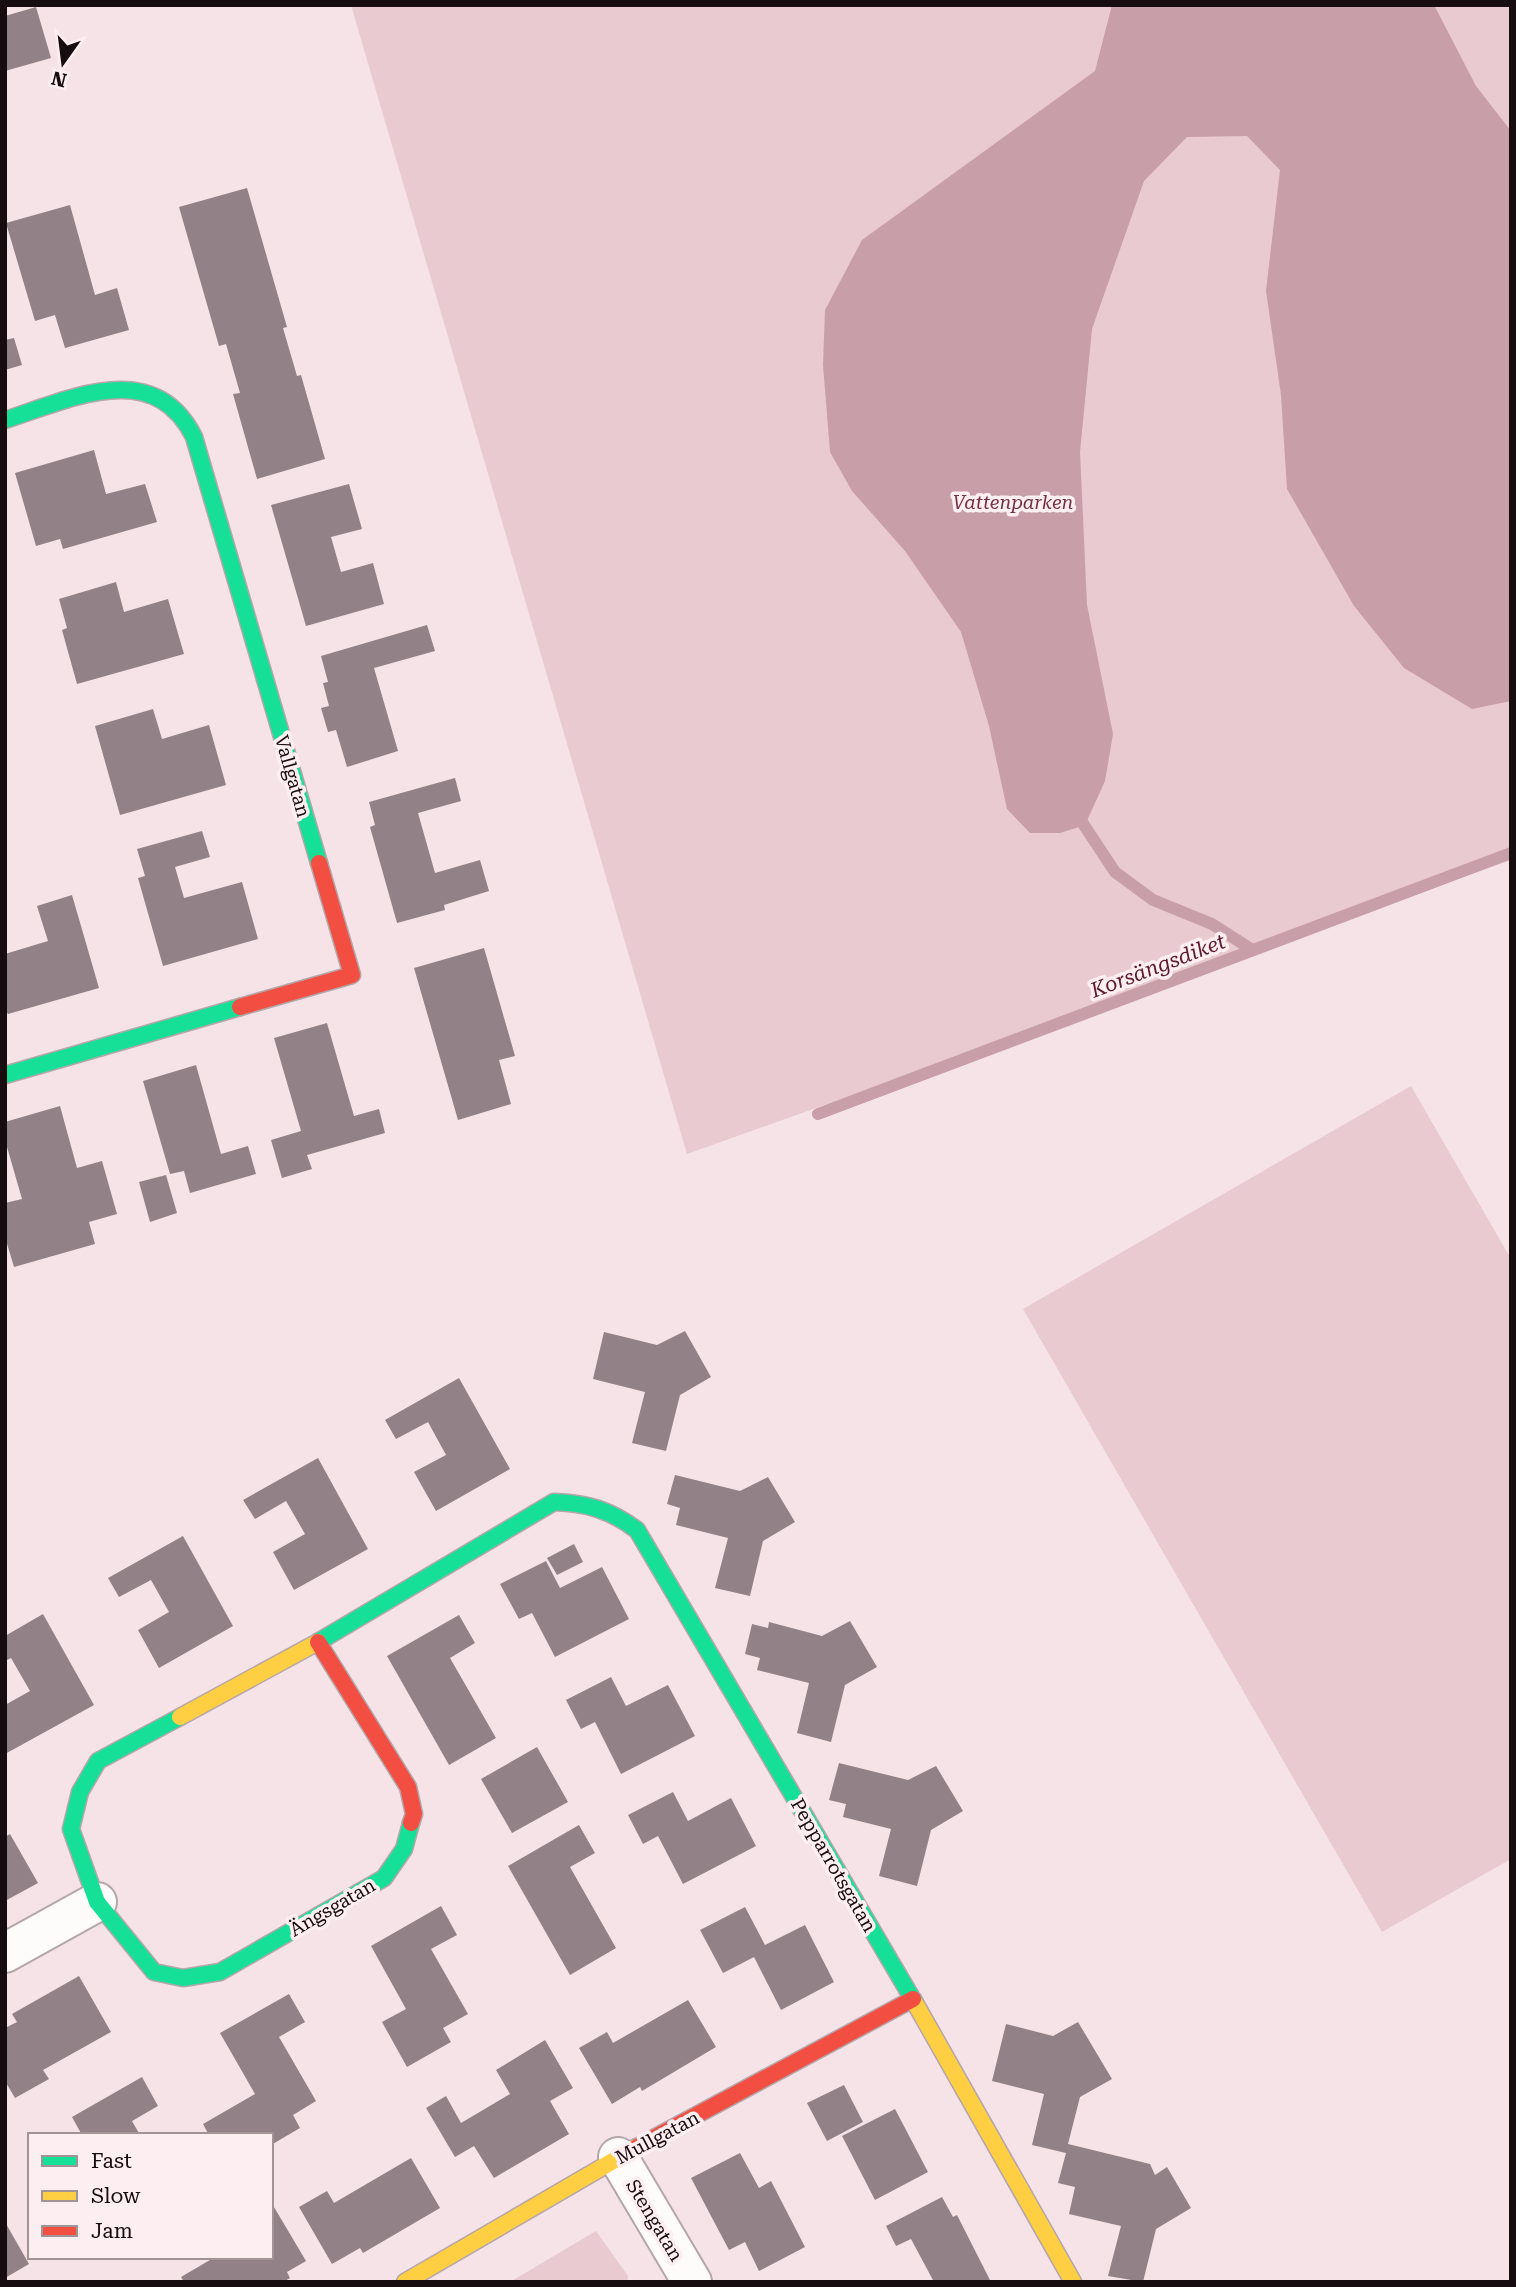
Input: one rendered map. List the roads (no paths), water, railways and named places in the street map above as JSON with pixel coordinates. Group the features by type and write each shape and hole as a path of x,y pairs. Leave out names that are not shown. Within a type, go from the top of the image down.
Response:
{"street":[{"name":"Vallgatan","path":"5,420 105,390 132,389 158,395 180,412 194,437 352,975 5,1075"},
{"name":"Ängsgatan","path":"318,1642 408,1787 414,1814 404,1849 384,1878 220,1972 183,1978 153,1972 97,1902 71,1829 80,1792 98,1761 318,1642 554,1502"},
{"name":"Pepparrotsgatan","path":"554,1502 588,1502 612,1510 637,1530 913,1999 1073,2282"},
{"path":"5,1953 97,1902"},
{"name":"Mullgatan","path":"405,2282 618,2157 913,1999"},
{"name":"Stengatan","path":"618,2157 692,2282"}],"waterway":[{"path":"1076,813 1115,872 1153,900 1212,924 1251,949"},
{"name":"Korsängsdiket","path":"818,1114 1511,853"}],"park label":[{"name":"Vattenparken","path":"1013,502"}]}
